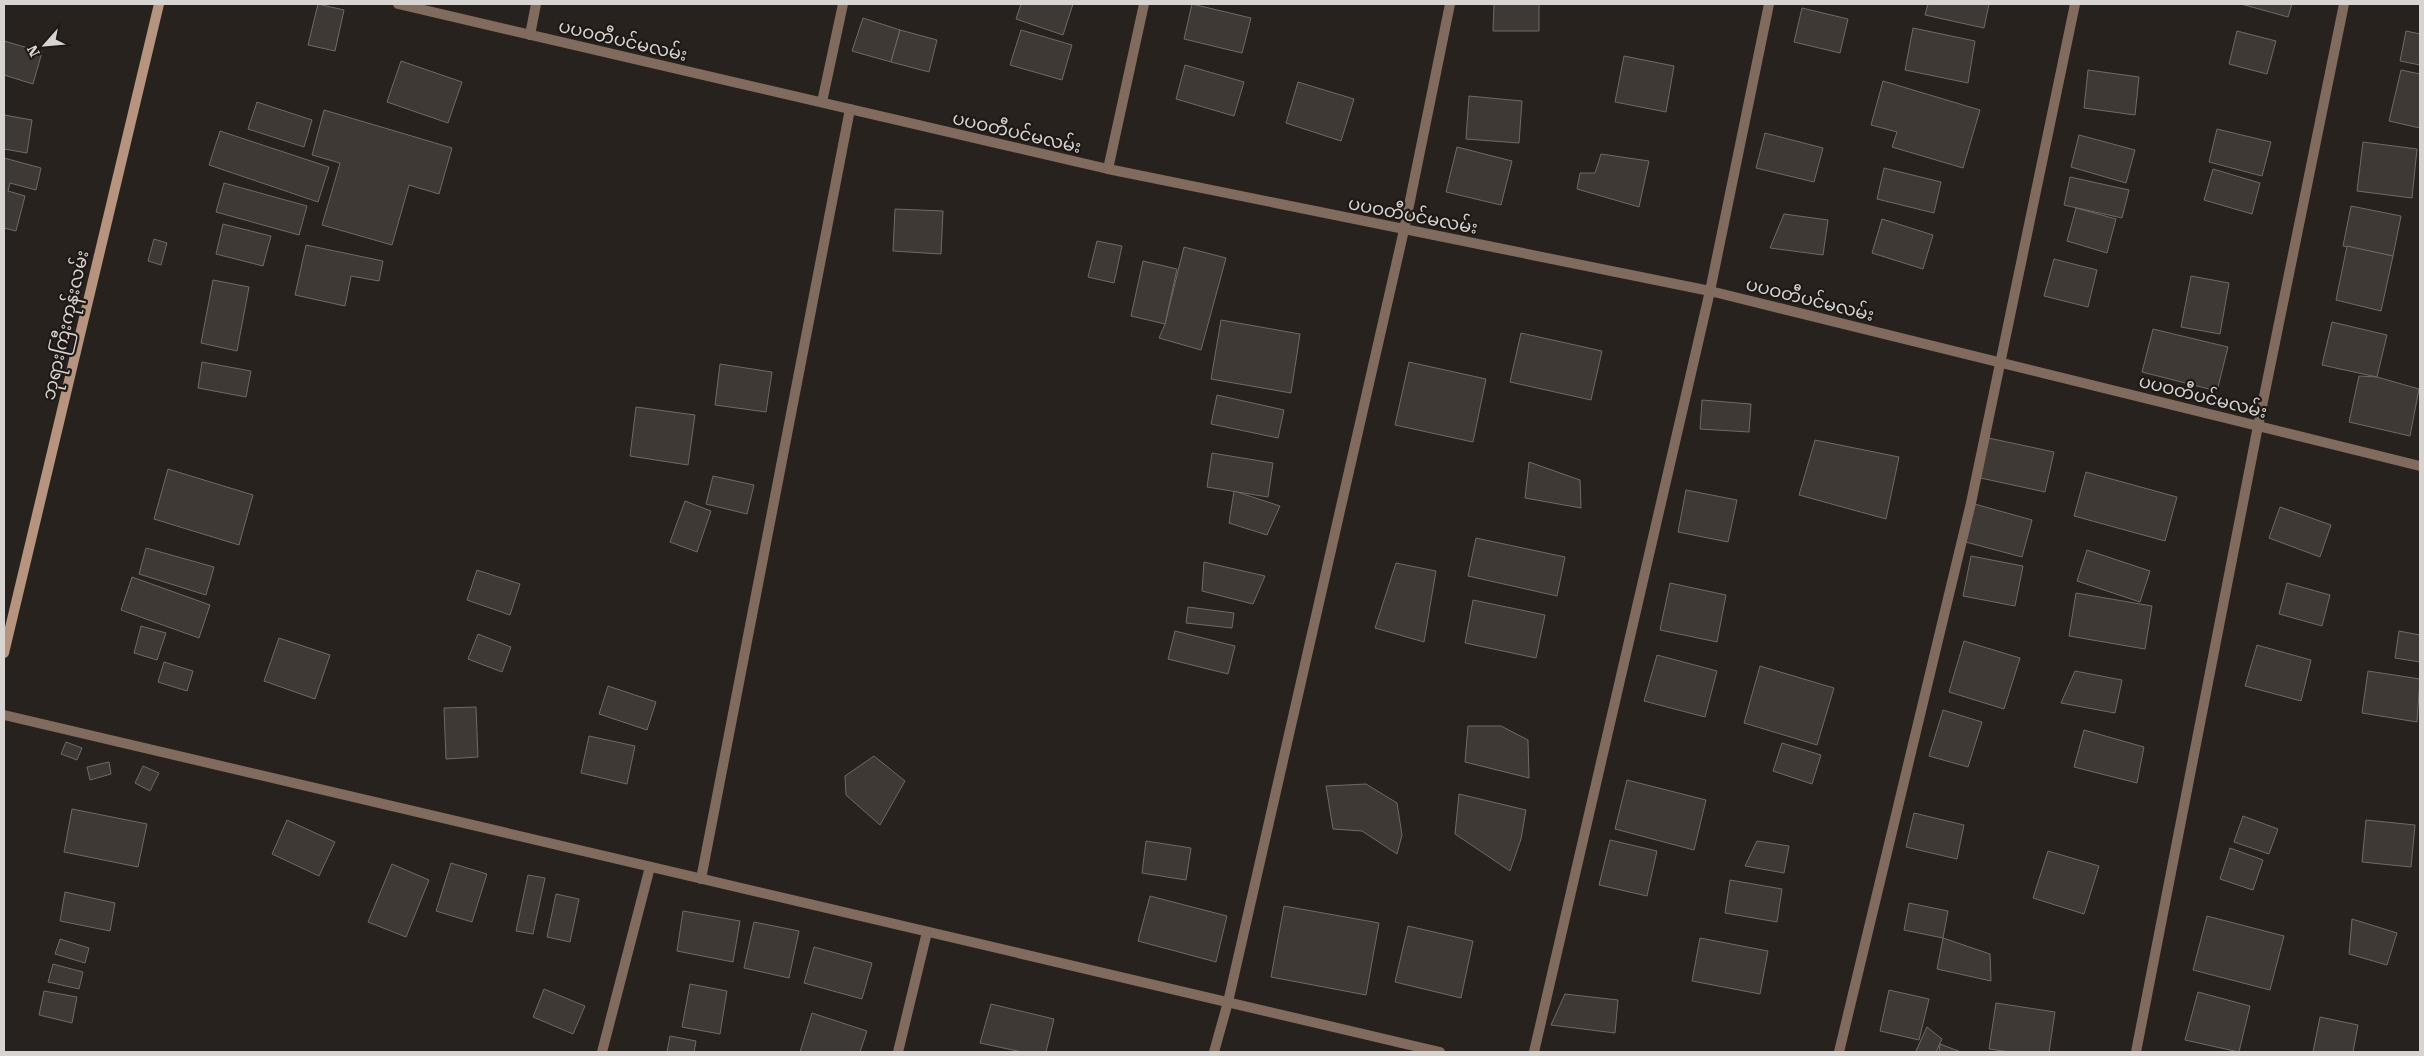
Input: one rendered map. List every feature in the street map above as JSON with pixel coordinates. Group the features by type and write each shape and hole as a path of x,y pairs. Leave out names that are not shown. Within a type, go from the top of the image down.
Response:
{"street":[{"name":"ဘုရားကြီးကုန်းလမ်း","path":"4,653 159,4"},
{"name":"ပပဝတီပင်မလမ်း","path":"398,4 1108,169 1710,291 2420,466"},
{"path":"530,35 536,4"},
{"path":"822,102 842,4"},
{"path":"1108,169 1144,4"},
{"path":"1214,1052 1228,1002 1404,230 1450,4"},
{"path":"1534,1052 1710,291 1769,4"},
{"path":"1839,1052 1971,503 1984,436 2002,363 2076,4"},
{"path":"2136,1052 2258,426 2344,4"},
{"path":"701,879 850,109"},
{"path":"4,715 1440,1052"},
{"path":"602,1052 650,867"},
{"path":"898,1052 927,932"}],"building":[{"path":"318,4 344,10 335,51 308,45"},
{"path":"1021,4 1073,4 1063,35 1016,19"},
{"path":"1192,4 1251,18 1242,53 1184,39"},
{"path":"1494,4 1539,4 1539,31 1493,31"},
{"path":"1928,4 1989,4 1984,28 1925,15"},
{"path":"2241,4 2292,4 2288,17"},
{"path":"1802,8 1848,19 1840,53 1794,42"},
{"path":"863,18 900,30 891,62 852,51"},
{"path":"1913,28 1975,41 1968,83 1905,70"},
{"path":"900,30 937,40 929,72 891,62"},
{"path":"1021,30 1072,45 1062,80 1010,65"},
{"path":"2237,31 2276,41 2267,74 2229,64"},
{"path":"2406,31 2420,34 2420,65 2400,61"},
{"path":"4,41 42,52 33,84 4,75"},
{"path":"1624,56 1674,66 1666,112 1615,102"},
{"path":"401,61 462,82 448,123 387,102"},
{"path":"1185,65 1244,82 1234,116 1176,99"},
{"path":"2088,70 2139,77 2135,115 2084,108"},
{"path":"2401,70 2420,74 2420,128 2389,121"},
{"path":"1883,81 1980,110 1963,168 1892,147 1897,132 1871,125"},
{"path":"1298,82 1354,99 1341,141 1286,123"},
{"path":"1469,96 1522,101 1519,143 1466,139"},
{"path":"257,102 312,120 304,147 248,129"},
{"path":"324,110 452,148 439,194 409,185 392,245 322,225 340,163 312,155"},
{"path":"4,115 32,120 27,153 4,149"},
{"path":"2217,129 2271,142 2262,176 2209,162"},
{"path":"220,131 329,167 318,202 209,165"},
{"path":"1765,133 1823,148 1814,182 1756,168"},
{"path":"2079,135 2135,150 2126,183 2071,167"},
{"path":"2363,142 2417,149 2412,198 2357,191"},
{"path":"1457,147 1512,161 1501,205 1446,192"},
{"path":"1601,154 1649,161 1639,207 1577,189 1580,173 1595,173"},
{"path":"4,158 41,168 36,190 10,183 8,191 25,196 16,231 4,228"},
{"path":"1884,168 1941,182 1934,213 1877,199"},
{"path":"2213,169 2260,183 2252,214 2204,200"},
{"path":"2070,177 2129,190 2122,218 2064,205"},
{"path":"224,183 307,206 299,235 216,212"},
{"path":"2351,206 2401,216 2393,256 2343,246"},
{"path":"2076,208 2116,219 2107,253 2067,241"},
{"path":"895,209 943,211 941,254 893,251"},
{"path":"1784,214 1828,220 1823,255 1770,248"},
{"path":"1882,219 1933,235 1923,269 1872,253"},
{"path":"223,224 271,236 263,266 216,254"},
{"path":"154,239 167,243 161,265 148,261"},
{"path":"1097,241 1122,246 1114,283 1088,277"},
{"path":"306,245 383,261 379,281 351,276 345,306 295,295"},
{"path":"2347,246 2393,256 2381,311 2336,300"},
{"path":"1184,247 1226,258 1201,350 1159,338 1165,324"},
{"path":"2054,259 2097,270 2088,307 2044,296"},
{"path":"1143,261 1177,269 1165,324 1131,316"},
{"path":"2191,276 2229,283 2220,334 2181,327"},
{"path":"213,280 249,287 237,351 201,343"},
{"path":"1221,320 1300,334 1291,393 1211,379"},
{"path":"2332,322 2387,335 2377,377 2322,365"},
{"path":"2153,329 2228,347 2217,391 2142,372"},
{"path":"1521,333 1602,351 1591,400 1510,382"},
{"path":"202,362 251,371 246,397 198,388"},
{"path":"1409,362 1486,379 1473,442 1395,425"},
{"path":"720,364 772,372 766,412 715,405"},
{"path":"2359,376 2377,377 2419,389 2410,436 2349,422"},
{"path":"1217,395 1284,410 1278,438 1211,424"},
{"path":"1702,400 1751,404 1749,432 1700,429"},
{"path":"636,407 695,415 688,465 630,456"},
{"path":"1984,437 2054,452 2045,492 1976,477"},
{"path":"1815,440 1899,457 1886,519 1799,495"},
{"path":"1212,453 1273,463 1268,497 1207,487"},
{"path":"1529,462 1580,480 1581,508 1525,498"},
{"path":"168,469 253,495 239,545 154,519"},
{"path":"2086,472 2177,497 2165,541 2074,516"},
{"path":"713,476 754,485 747,514 706,504"},
{"path":"1686,490 1737,500 1728,542 1678,532"},
{"path":"1234,491 1280,506 1267,535 1229,523"},
{"path":"685,501 711,511 697,552 670,542"},
{"path":"1971,503 2032,520 2022,557 1962,541"},
{"path":"2280,507 2331,525 2320,557 2269,538"},
{"path":"1476,538 1565,557 1557,596 1468,576"},
{"path":"146,548 214,567 206,595 139,574"},
{"path":"2087,550 2150,571 2140,602 2077,581"},
{"path":"1971,556 2023,566 2015,606 1963,596"},
{"path":"1204,562 1265,576 1253,604 1202,591"},
{"path":"1396,563 1436,571 1424,642 1375,628"},
{"path":"477,570 520,584 510,615 467,600"},
{"path":"132,577 210,605 199,638 121,610"},
{"path":"1670,583 1726,595 1717,642 1660,630"},
{"path":"2287,583 2330,595 2322,626 2279,614"},
{"path":"2076,593 2152,606 2145,649 2069,636"},
{"path":"1473,600 1545,615 1536,658 1465,643"},
{"path":"1188,607 1234,613 1232,628 1186,623"},
{"path":"141,626 166,633 157,660 134,653"},
{"path":"1175,631 1235,646 1228,674 1168,659"},
{"path":"2399,631 2420,635 2420,662 2395,658"},
{"path":"478,634 511,647 502,672 468,659"},
{"path":"279,638 330,655 315,699 264,681"},
{"path":"1964,641 2020,658 2004,709 1949,692"},
{"path":"2257,645 2311,660 2301,701 2245,686"},
{"path":"1657,655 1717,671 1705,717 1644,701"},
{"path":"164,662 193,671 187,691 158,682"},
{"path":"1760,666 1834,688 1817,745 1744,723"},
{"path":"2075,671 2122,680 2115,713 2061,703"},
{"path":"2368,671 2420,679 2417,722 2362,713"},
{"path":"608,686 656,702 647,730 599,714"},
{"path":"476,707 478,757 446,759 444,708"},
{"path":"1943,710 1982,722 1968,767 1929,756"},
{"path":"1468,726 1501,726 1528,740 1529,778 1465,762"},
{"path":"2084,730 2144,747 2137,783 2074,767"},
{"path":"589,736 635,746 627,784 581,773"},
{"path":"66,742 82,748 77,760 61,754"},
{"path":"1782,743 1821,755 1812,784 1773,771"},
{"path":"874,756 905,781 880,825 846,795 845,776"},
{"path":"109,762 111,774 90,780 87,767"},
{"path":"143,766 159,773 150,791 135,783"},
{"path":"1627,780 1706,800 1694,850 1615,829"},
{"path":"1366,784 1397,803 1402,835 1397,854 1362,831 1333,829 1326,786"},
{"path":"1459,794 1526,810 1521,839 1510,871 1455,834"},
{"path":"72,809 147,824 138,867 64,852"},
{"path":"1914,813 1964,825 1957,859 1906,847"},
{"path":"2243,816 2278,829 2269,854 2234,842"},
{"path":"287,820 335,842 319,876 272,854"},
{"path":"2366,820 2415,825 2411,867 2362,862"},
{"path":"1610,840 1657,851 1647,896 1599,885"},
{"path":"1146,841 1191,848 1186,880 1142,873"},
{"path":"1757,841 1789,846 1784,873 1745,866"},
{"path":"2230,848 2263,860 2253,890 2220,879"},
{"path":"2048,851 2099,866 2084,914 2033,898"},
{"path":"451,863 487,874 472,922 436,911"},
{"path":"392,864 429,880 406,937 368,922"},
{"path":"528,875 545,878 533,934 516,931"},
{"path":"1730,880 1782,889 1777,922 1725,913"},
{"path":"65,892 115,903 110,931 60,921"},
{"path":"556,894 579,899 570,942 547,937"},
{"path":"1150,896 1227,916 1216,962 1138,941"},
{"path":"1909,903 1948,911 1943,938 1904,930"},
{"path":"1284,906 1379,923 1366,995 1271,977"},
{"path":"683,911 740,921 733,962 677,951"},
{"path":"2207,916 2284,936 2270,990 2193,970"},
{"path":"2352,919 2397,933 2387,965 2349,954"},
{"path":"754,922 799,931 789,978 744,968"},
{"path":"1408,926 1473,941 1461,998 1395,982"},
{"path":"1700,938 1768,951 1760,994 1692,981"},
{"path":"1943,938 1990,954 1991,981 1937,969"},
{"path":"60,939 89,948 85,963 55,954"},
{"path":"814,947 872,963 862,999 804,983"},
{"path":"53,964 83,972 79,989 48,982"},
{"path":"690,984 727,991 720,1034 682,1027"},
{"path":"544,989 585,1006 573,1034 533,1017"},
{"path":"1889,990 1929,999 1919,1040 1880,1031"},
{"path":"44,991 77,997 72,1023 39,1015"},
{"path":"2198,992 2250,1006 2239,1052 2185,1040"},
{"path":"1565,994 1618,1000 1615,1033 1551,1025"},
{"path":"1996,1003 2055,1012 2049,1052 2010,1052 1989,1049"},
{"path":"991,1004 1054,1019 1046,1052 1022,1052 980,1043"},
{"path":"812,1013 867,1031 860,1052 800,1052"},
{"path":"2320,1017 2358,1025 2353,1052 2313,1052"},
{"path":"1927,1027 1942,1039 1936,1052 1918,1052 1916,1051"},
{"path":"670,1036 696,1041 694,1052 667,1052"},
{"path":"1940,1044 1961,1052 1939,1052"}]}
